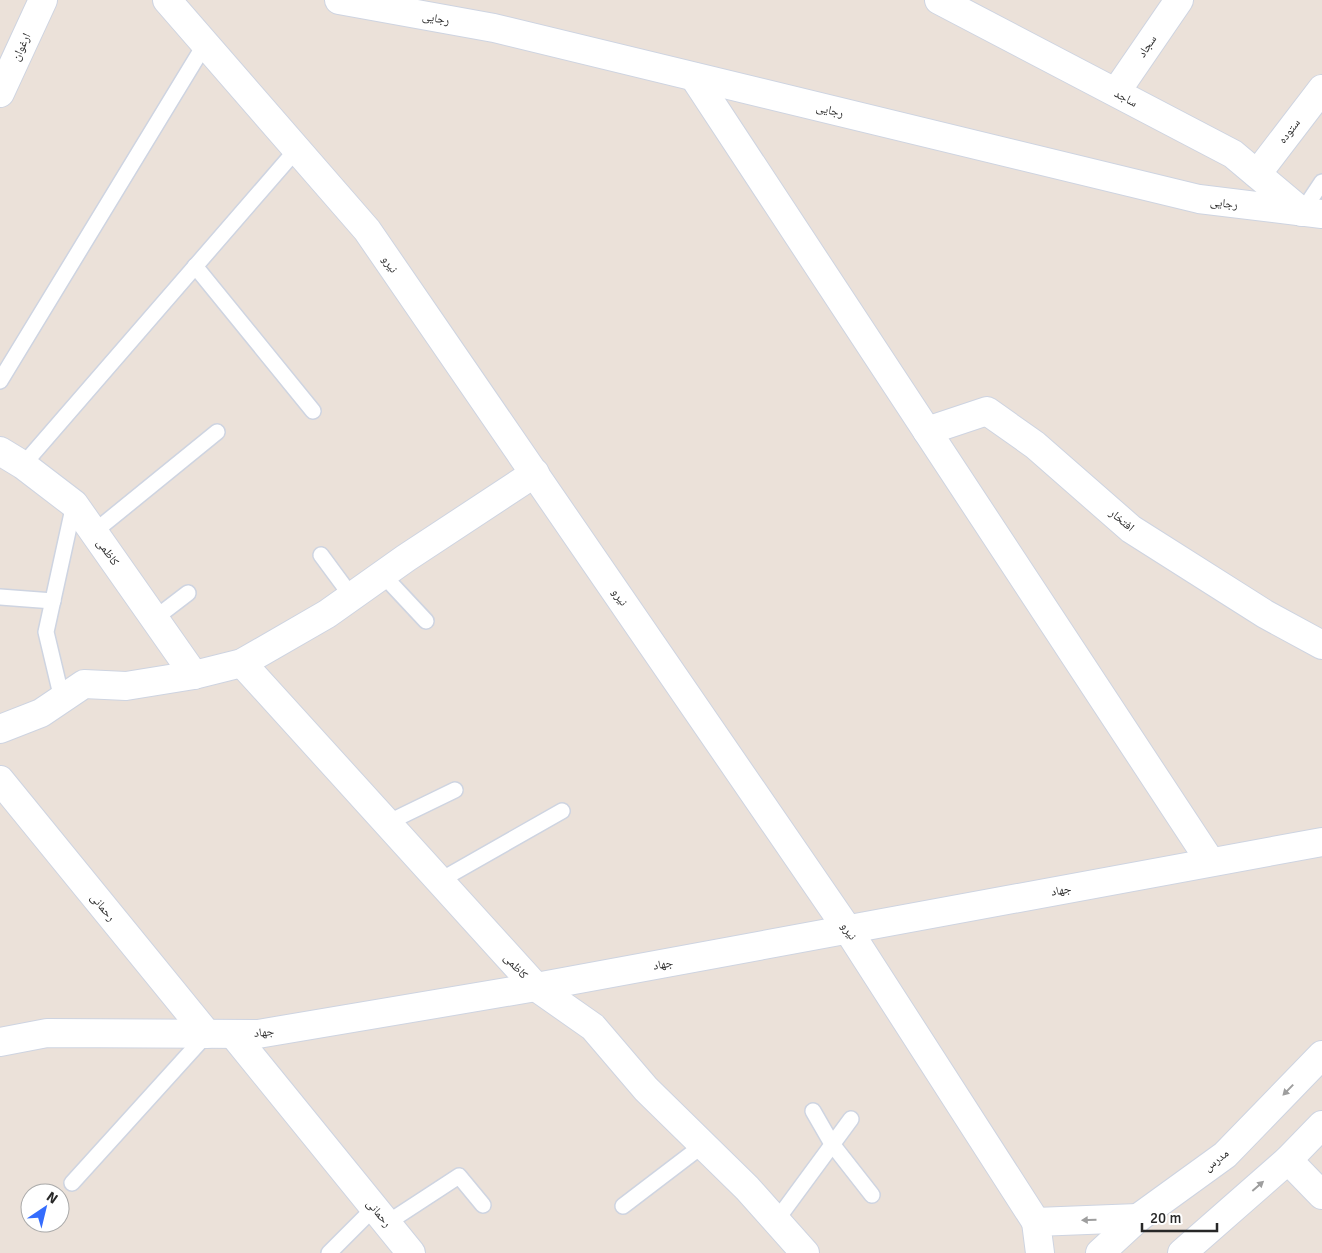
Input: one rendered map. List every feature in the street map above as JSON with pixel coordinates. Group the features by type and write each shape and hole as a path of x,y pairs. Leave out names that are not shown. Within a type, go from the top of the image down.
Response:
{"street":[{"name":"ارغوان","path":"0,93 43,0"},
{"name":"نیرو","path":"167,0 367,230 848,930 1036,1222"},
{"name":"رجایی","path":"339,0 494,28 1198,200 1312,213"},
{"name":"سجاد","path":"1116,92 1179,0"},
{"name":"ساجد","path":"956,4 1233,154 1257,174 1312,213"},
{"path":"694,77 1210,861"},
{"name":"ستوده","path":"1257,174 1322,89"},
{"name":"افتخار","path":"927,430 987,411 1035,445 1132,529 1265,614 1322,645"},
{"name":"کاظمی","path":"0,451 23,465 74,504 194,675"},
{"path":"0,729 41,713 84,684 126,686 194,675 242,663 327,614 535,473"},
{"name":"کاظمی","path":"242,663 536,987 593,1027 646,1089 747,1188 805,1253"},
{"name":"رحمانی","path":"0,780 220,1034 381,1215 412,1253"},
{"name":"جهاد","path":"0,1042 46,1033 258,1034 536,987 1210,861 1322,842"},
{"name":"مدرس","path":"1100,1253 1138,1218 1225,1155 1322,1055"},
{"path":"1182,1253 1288,1160 1322,1125"},
{"path":"1288,1160 1322,1195"},
{"path":"1040,1253 1036,1222 1138,1218"}],"lane":[{"path":"0,381 205,44"},
{"path":"23,465 296,149"},
{"path":"1312,213 1322,182"},
{"path":"195,266 313,411"},
{"path":"94,532 217,432"},
{"path":"62,699 46,632 74,504"},
{"path":"321,554 352,597"},
{"path":"383,575 426,622"},
{"path":"154,619 188,593"},
{"path":"0,597 53,601"},
{"path":"387,824 455,790"},
{"path":"439,881 562,811"},
{"path":"72,1183 220,1034"},
{"path":"813,1111 832,1144 872,1195"},
{"path":"776,1221 851,1119"},
{"path":"622,1206 703,1145"},
{"path":"329,1253 381,1215 459,1176 483,1205"}]}
